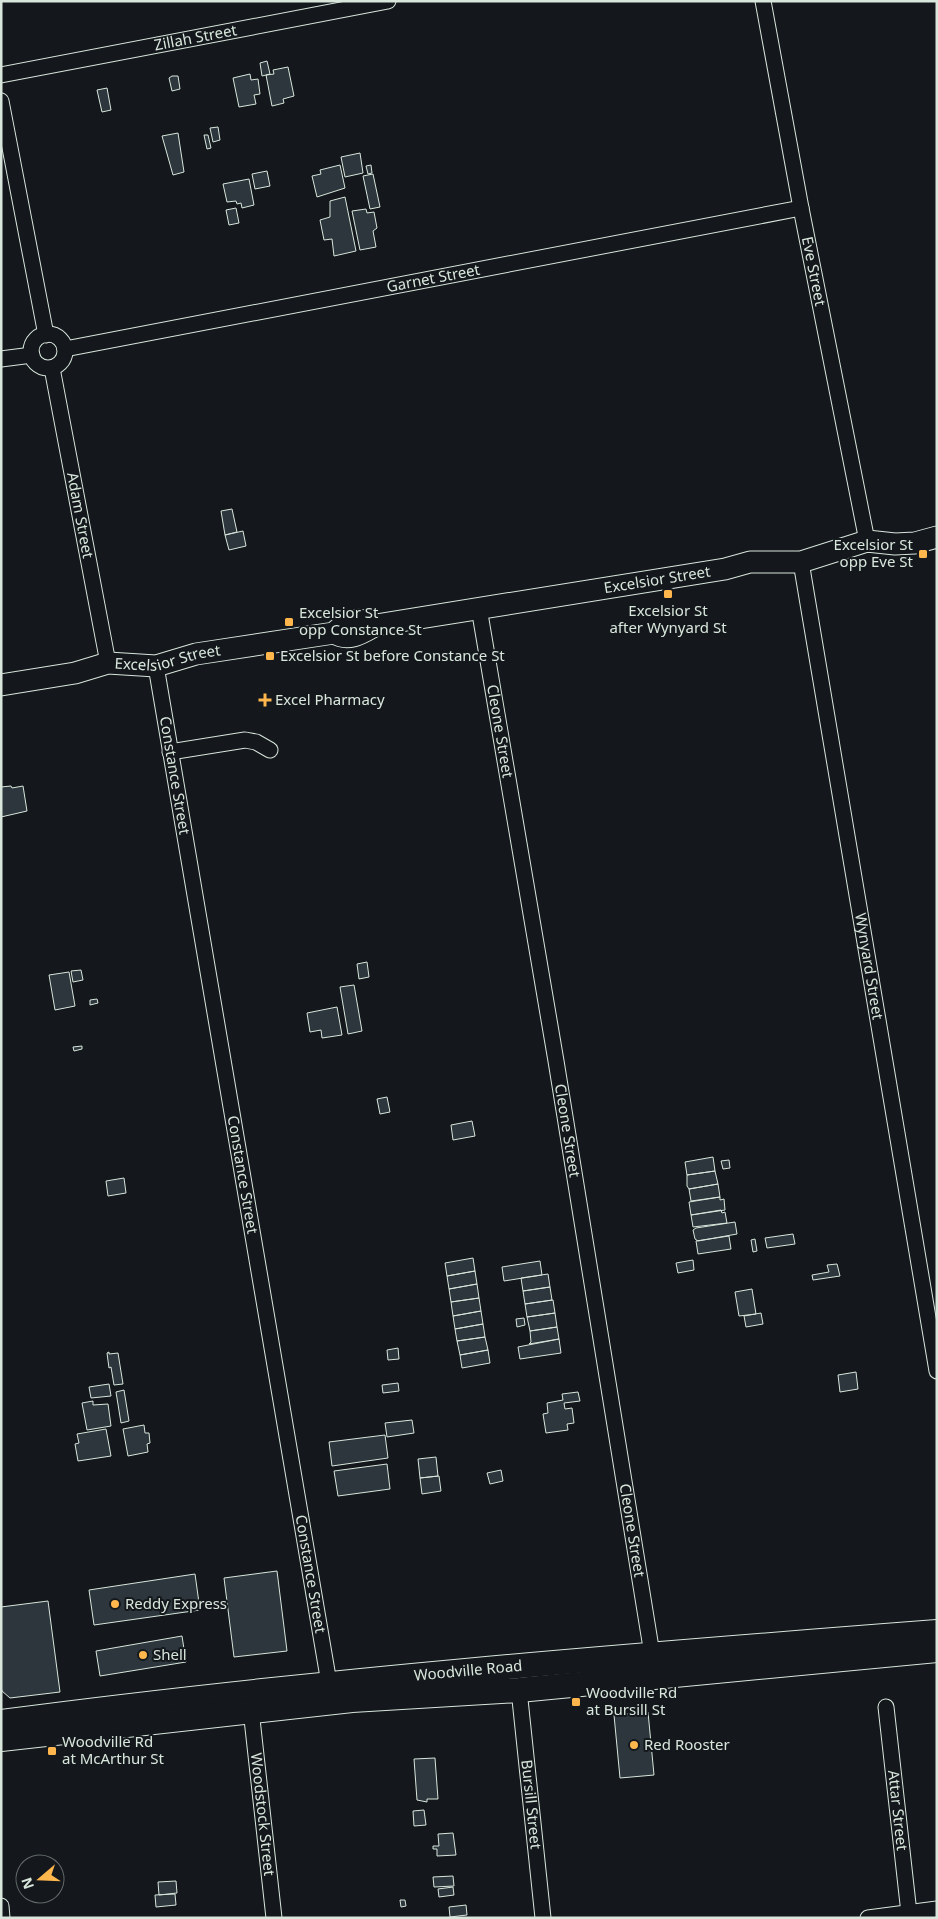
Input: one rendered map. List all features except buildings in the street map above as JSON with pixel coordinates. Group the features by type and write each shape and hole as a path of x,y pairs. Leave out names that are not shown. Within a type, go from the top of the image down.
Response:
{"main road":[{"name":"Woodville Road","path":"1,1722 329,1683 652,1654 937,1632"},
{"name":"Woodville Road","path":"1,1738 352,1700 519,1690 937,1650"}],"street":[{"name":"Zillah Street","path":"1,75 388,1"},
{"name":"Eve Street","path":"763,1 801,208 867,541"},
{"path":"1,101 46,335"},
{"name":"Garnet Street","path":"65,349 801,208"},
{"path":"46,335 56,336 65,349 61,363 52,368 42,367 32,355 33,344 46,335"},
{"path":"1,360 32,355"},
{"name":"Adam Street","path":"52,368 108,663"},
{"name":"Excelsior Street","path":"1,685 75,673 108,663 156,666 196,654 334,633 346,638 376,625 726,569 750,562 801,562 867,541 895,544 915,543 937,537"},
{"name":"Wynyard Street","path":"801,562 937,1371"},
{"name":"Cleone Street","path":"479,608 556,1061 652,1654"},
{"name":"Constance Street","path":"156,666 329,1683"},
{"path":"170,752 245,740 256,742 270,750"},
{"name":"Bursill Street","path":"519,1690 543,1918"},
{"name":"Attar Street","path":"886,1707 909,1913"},
{"name":"Woodstock Street","path":"251,1710 274,1918"},
{"path":"1,1906 2,1918"},
{"path":"868,1918 937,1910"}],"place":[{"name":"Excelsior St opp Eve St","path":"923,554"},
{"name":"Excelsior St after Wynyard St","path":"668,594"},
{"name":"Excelsior St opp Constance St","path":"289,622"},
{"name":"Excelsior St before Constance St","path":"270,656"},
{"name":"Excel Pharmacy","path":"265,700"},
{"name":"Reddy Express","path":"115,1604"},
{"name":"Shell","path":"143,1655"},
{"name":"Woodville Rd at Bursill St","path":"576,1702"},
{"name":"Red Rooster","path":"634,1745"},
{"name":"Woodville Rd at McArthur St","path":"52,1751"}]}
